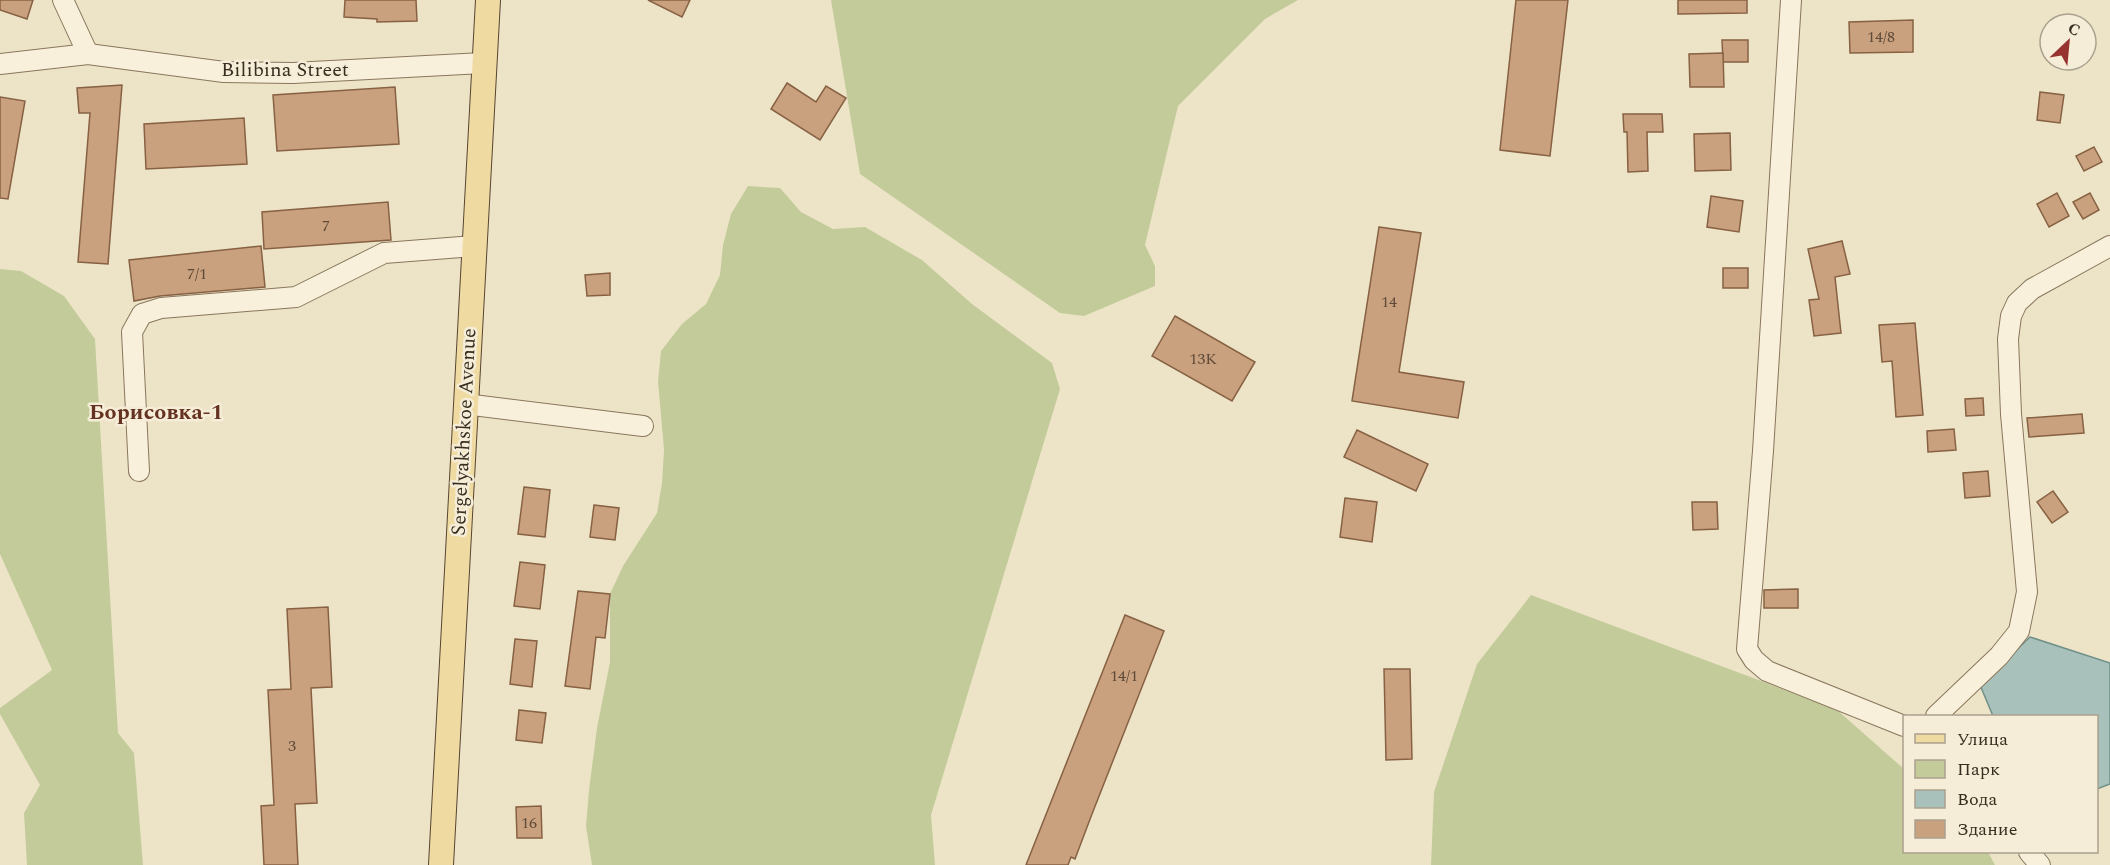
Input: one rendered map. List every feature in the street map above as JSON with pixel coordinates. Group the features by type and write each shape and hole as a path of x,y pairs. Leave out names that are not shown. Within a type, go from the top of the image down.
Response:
{"main road":[{"name":"Sergelyakhskoe Avenue","path":"441,865 488,0"}],"street":[{"path":"63,0 88,54"},
{"path":"1791,0 1763,451 1747,649 1754,660 1767,671 1903,725"},
{"name":"Bilibina Street","path":"0,64 88,54 224,72 293,73 483,63"},
{"path":"139,471 132,332 142,314 161,308 296,297 384,253 474,246"},
{"path":"1938,715 1999,656 2019,631 2027,592 2011,414 2008,339 2012,316 2017,303 2032,289 2110,246"},
{"path":"465,404 643,426"},
{"path":"2030,853 2040,865"}],"green space":[{"path":"831,0 1298,0 1265,19 1178,106 1145,245 1155,266 1155,286 1084,316 1060,313 860,174"},
{"path":"748,186 780,188 801,212 833,229 865,227 922,260 972,304 1052,363 1060,389 931,815 935,865 592,865 586,826 597,728 610,662 610,594 623,566 657,513 662,483 664,450 658,381 661,351 682,324 706,304 720,275 723,245 731,214"},
{"path":"0,269 21,271 64,296 95,339 118,733 134,753 143,865 27,865 24,813 40,785 0,714 0,708 52,670 0,554"},
{"path":"1531,595 1836,709 1903,768 1903,853 1989,853 1995,865 1431,865 1434,792 1477,664"}],"water":[{"path":"2030,637 2110,663 2110,784 2098,789 2098,715 1993,715 1980,685"}],"building":[{"path":"0,0 33,0 27,19 0,10"},
{"path":"345,0 416,0 417,21 377,22 377,19 344,17"},
{"path":"648,0 690,0 682,17"},
{"path":"1516,0 1568,0 1550,156 1500,150"},
{"path":"1678,0 1747,0 1747,13 1678,14"},
{"path":"1913,20 1913,52 1850,53 1849,22"},
{"path":"1722,40 1748,40 1748,62 1723,62"},
{"path":"1723,53 1724,87 1690,87 1689,54"},
{"path":"787,83 816,102 826,86 846,98 820,140 771,109"},
{"path":"122,85 108,264 78,262 90,113 79,113 77,88"},
{"path":"395,87 399,144 277,151 273,95"},
{"path":"2040,92 2064,95 2060,123 2037,120"},
{"path":"0,97 25,101 8,199 0,198"},
{"path":"1623,114 1662,114 1663,132 1647,132 1648,171 1628,172 1627,132 1624,132"},
{"path":"244,118 247,164 146,169 144,124"},
{"path":"1730,133 1731,170 1695,171 1694,134"},
{"path":"2094,147 2102,162 2084,171 2076,156"},
{"path":"2057,193 2069,216 2049,227 2037,204"},
{"path":"2090,193 2099,210 2083,219 2073,202"},
{"path":"1711,196 1743,201 1739,232 1707,227"},
{"path":"388,202 391,240 264,249 262,212"},
{"path":"1379,227 1421,233 1399,372 1464,382 1458,418 1352,401"},
{"path":"1842,241 1850,274 1835,277 1841,333 1814,336 1809,300 1819,299 1808,249"},
{"path":"261,246 265,287 160,296 134,301 129,260"},
{"path":"1723,268 1748,268 1748,288 1723,288"},
{"path":"610,273 610,295 587,296 585,275"},
{"path":"1175,316 1255,362 1232,401 1152,356"},
{"path":"1915,323 1923,415 1896,417 1892,361 1882,362 1879,325"},
{"path":"1983,398 1984,415 1966,416 1965,399"},
{"path":"2082,414 2084,433 2029,437 2027,418"},
{"path":"1954,429 1956,450 1928,452 1927,431"},
{"path":"1357,430 1428,464 1416,491 1344,457"},
{"path":"1988,471 1990,496 1965,498 1963,473"},
{"path":"524,487 550,490 545,537 518,534"},
{"path":"2053,491 2068,512 2052,523 2037,502"},
{"path":"1345,498 1377,502 1372,542 1340,537"},
{"path":"1692,502 1717,502 1718,529 1693,530"},
{"path":"594,505 619,508 615,540 590,537"},
{"path":"520,562 545,565 540,609 514,606"},
{"path":"1798,589 1798,608 1764,608 1764,590"},
{"path":"578,591 610,594 605,638 596,637 590,689 565,686"},
{"path":"328,607 332,687 311,688 317,803 295,804 298,865 264,865 261,806 274,805 268,690 291,689 287,609"},
{"path":"1125,615 1164,631 1075,859 1071,857 1068,865 1026,865"},
{"path":"515,639 537,641 532,687 510,684"},
{"path":"1384,669 1410,669 1412,759 1386,760"},
{"path":"519,710 546,713 542,743 516,740"},
{"path":"541,806 542,838 517,838 516,807"}],"district":[{"name":"Борисовка-1","path":"156,412"}]}
